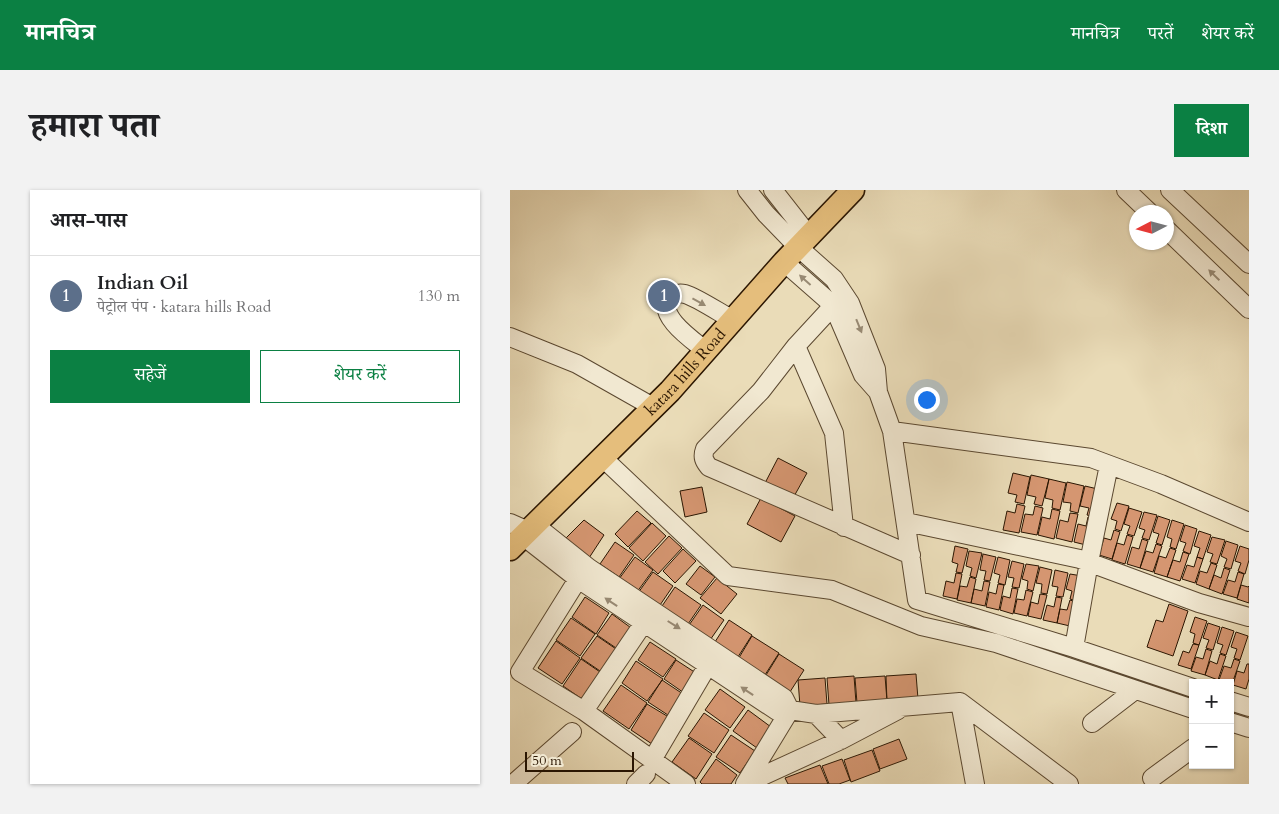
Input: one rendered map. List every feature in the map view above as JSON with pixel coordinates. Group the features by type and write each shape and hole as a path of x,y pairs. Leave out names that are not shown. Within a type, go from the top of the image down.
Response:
{"main road":[{"name":"katara hills Road","path":"521,533 603,458 670,391 797,248 853,190"}],"street":[{"path":"747,190 839,300 863,375 878,392 892,432 917,600 1074,648 1189,687"},
{"path":"1126,190 1142,205"},
{"path":"1170,190 1249,264"},
{"path":"766,214 782,193"},
{"path":"782,193 797,248"},
{"path":"1174,237 1249,309"},
{"path":"706,351 670,318 667,309 670,298 675,295 684,294 733,320"},
{"path":"839,300 796,346 761,390 705,449 703,455 704,462 709,467 911,555"},
{"path":"510,337 576,364 653,407"},
{"path":"796,346 834,433 844,526"},
{"path":"892,432 1091,458 1162,484 1249,522"},
{"path":"603,458 728,576 832,590 921,626 996,642 1189,708"},
{"path":"1074,648 1109,465"},
{"path":"906,522 1089,562 1199,603 1249,617"},
{"path":"521,533 714,660 784,698 790,710"},
{"path":"584,574 520,672 584,711 645,773 686,784"},
{"path":"584,711 649,618"},
{"path":"645,773 714,660"},
{"path":"1092,723 1135,690"},
{"path":"790,710 816,714 960,702 1070,784"},
{"path":"960,702 975,784"},
{"path":"1234,702 1249,707"},
{"path":"745,784 841,740 905,707"},
{"path":"745,784 790,710"},
{"path":"816,714 841,740"},
{"path":"1234,723 1249,728"},
{"path":"513,784 572,732"},
{"path":"1152,778 1189,751"}],"building":[{"path":"778,458 807,473 792,500 764,485"},
{"path":"1013,473 1030,477 1024,504 1015,502 1017,495 1008,493"},
{"path":"1031,475 1049,479 1042,506 1034,504 1036,497 1027,495"},
{"path":"1049,479 1066,483 1060,510 1052,508 1053,500 1045,498"},
{"path":"1067,482 1084,486 1078,513 1070,511 1071,503 1063,502"},
{"path":"1085,486 1102,490 1096,517 1087,515 1089,508 1080,506"},
{"path":"702,487 707,512 685,517 680,491"},
{"path":"761,498 795,516 781,542 747,524"},
{"path":"1117,503 1129,506 1121,531 1115,529 1117,521 1111,519"},
{"path":"1017,504 1025,506 1019,533 1003,530 1007,511 1015,513"},
{"path":"1035,506 1043,508 1037,535 1021,532 1025,514 1033,515"},
{"path":"1129,508 1142,512 1134,536 1127,534 1130,526 1124,524"},
{"path":"1052,509 1060,511 1054,539 1038,535 1042,517 1050,519"},
{"path":"637,511 651,523 628,547 615,534"},
{"path":"1144,512 1157,515 1149,540 1142,538 1145,530 1139,528"},
{"path":"1070,513 1078,514 1072,542 1056,538 1060,520 1068,522"},
{"path":"1158,516 1170,520 1162,545 1156,543 1159,534 1153,532"},
{"path":"1088,517 1096,519 1090,546 1074,542 1078,524 1086,526"},
{"path":"584,520 604,535 589,558 564,540"},
{"path":"1172,520 1184,524 1176,549 1170,547 1172,539 1167,537"},
{"path":"652,523 666,536 643,561 629,548"},
{"path":"1185,525 1197,529 1190,554 1183,551 1186,543 1180,541"},
{"path":"1114,530 1120,532 1112,559 1099,555 1104,538 1111,540"},
{"path":"1199,531 1211,535 1203,559 1197,557 1200,548 1194,546"},
{"path":"1127,535 1133,537 1125,564 1112,560 1117,543 1124,545"},
{"path":"669,536 682,548 658,574 645,562"},
{"path":"1212,537 1225,540 1217,564 1210,562 1213,554 1207,552"},
{"path":"1142,539 1148,541 1140,568 1127,564 1132,547 1139,549"},
{"path":"1226,541 1238,545 1231,569 1224,567 1227,559 1221,556"},
{"path":"615,542 634,555 619,577 600,564"},
{"path":"1156,544 1162,546 1153,572 1140,568 1146,551 1153,553"},
{"path":"955,546 968,549 962,573 956,572 958,564 952,562"},
{"path":"1240,546 1249,549 1249,560 1245,574 1238,571 1241,563 1235,561"},
{"path":"1170,548 1176,550 1167,577 1154,573 1159,556 1166,558"},
{"path":"683,549 696,561 675,583 663,571"},
{"path":"969,551 982,553 976,578 970,576 972,568 966,566"},
{"path":"1183,552 1189,554 1180,581 1167,577 1173,560 1180,562"},
{"path":"983,554 996,557 990,581 984,580 986,571 980,570"},
{"path":"635,557 653,570 637,592 619,579"},
{"path":"998,557 1010,560 1005,585 998,583 1000,575 994,573"},
{"path":"1197,557 1203,559 1195,583 1182,579 1187,565 1194,567"},
{"path":"1012,561 1024,564 1019,588 1012,587 1014,578 1008,577"},
{"path":"1211,563 1217,565 1209,589 1196,584 1200,571 1207,573"},
{"path":"1026,564 1039,566 1033,591 1027,589 1028,581 1022,579"},
{"path":"700,566 715,577 701,595 686,584"},
{"path":"1040,567 1052,570 1047,594 1041,593 1042,584 1036,583"},
{"path":"1224,568 1230,570 1222,594 1209,589 1214,575 1221,578"},
{"path":"1055,570 1068,573 1063,597 1056,596 1058,587 1052,586"},
{"path":"653,572 673,586 658,608 638,593"},
{"path":"1238,572 1244,574 1237,598 1223,594 1228,580 1235,582"},
{"path":"956,573 962,574 957,599 943,596 946,581 954,583"},
{"path":"1070,574 1082,576 1077,601 1070,599 1072,591 1066,589"},
{"path":"970,577 976,579 971,603 957,600 960,586 967,587"},
{"path":"717,578 737,594 721,614 700,598"},
{"path":"984,581 990,582 985,606 971,603 974,589 982,591"},
{"path":"998,584 1004,585 999,610 986,607 989,592 996,594"},
{"path":"1241,585 1249,586 1249,603 1237,599"},
{"path":"675,587 701,605 686,627 660,609"},
{"path":"1012,588 1018,589 1013,614 1000,610 1003,596 1010,598"},
{"path":"1026,590 1033,592 1027,616 1014,613 1017,599 1024,600"},
{"path":"1040,594 1047,595 1041,619 1028,616 1031,602 1038,604"},
{"path":"585,597 609,613 596,634 572,617"},
{"path":"1056,597 1062,598 1057,623 1043,620 1047,605 1054,607"},
{"path":"1070,600 1076,602 1070,626 1057,623 1060,609 1067,610"},
{"path":"1169,604 1188,611 1173,656 1147,647 1156,620 1163,622"},
{"path":"703,605 724,620 708,643 687,628"},
{"path":"612,614 634,630 619,650 597,635"},
{"path":"1195,617 1207,621 1199,645 1193,643 1195,634 1190,632"},
{"path":"571,618 595,634 580,656 556,640"},
{"path":"729,620 752,635 736,660 713,645"},
{"path":"1208,623 1220,627 1213,650 1206,648 1209,640 1203,638"},
{"path":"1222,627 1234,631 1226,655 1220,653 1223,645 1217,643"},
{"path":"1236,632 1248,636 1240,660 1234,658 1237,649 1231,647"},
{"path":"597,636 619,651 603,673 581,658"},
{"path":"752,636 779,653 763,678 737,661"},
{"path":"556,641 580,658 562,684 538,668"},
{"path":"650,642 676,659 663,677 638,660"},
{"path":"1193,644 1199,645 1191,669 1178,665 1183,651 1189,653"},
{"path":"1206,649 1212,651 1205,675 1191,671 1196,657 1203,659"},
{"path":"779,654 804,670 788,695 763,680"},
{"path":"1220,654 1226,656 1218,679 1205,675 1210,661 1217,664"},
{"path":"581,659 603,674 585,701 563,686"},
{"path":"1234,659 1240,661 1234,679 1219,679 1224,666 1231,668"},
{"path":"676,660 699,675 687,695 664,679"},
{"path":"636,661 663,679 647,701 622,683"},
{"path":"1247,664 1249,664 1249,679 1246,689 1234,685 1237,671 1244,673"},
{"path":"916,674 918,699 887,702 886,676"},
{"path":"854,676 856,703 829,705 827,678"},
{"path":"885,676 887,701 857,703 855,678"},
{"path":"825,678 827,704 800,706 798,680"},
{"path":"662,680 686,696 671,717 648,702"},
{"path":"621,685 647,703 629,729 603,711"},
{"path":"720,689 745,707 730,728 705,710"},
{"path":"647,704 672,719 655,746 631,730"},
{"path":"748,710 771,727 757,748 733,731"},
{"path":"704,713 729,730 714,753 688,736"},
{"path":"731,735 755,751 740,773 716,757"},
{"path":"689,738 712,754 696,779 672,762"},
{"path":"899,739 907,759 880,769 873,749"},
{"path":"872,750 880,771 851,782 844,760"},
{"path":"716,759 737,775 731,784 702,784 700,782"},
{"path":"842,759 850,780 839,784 829,784 822,766"},
{"path":"820,765 828,784 788,784 785,778"}],"place":[{"name":"Indian Oil","path":"664,296"}]}
